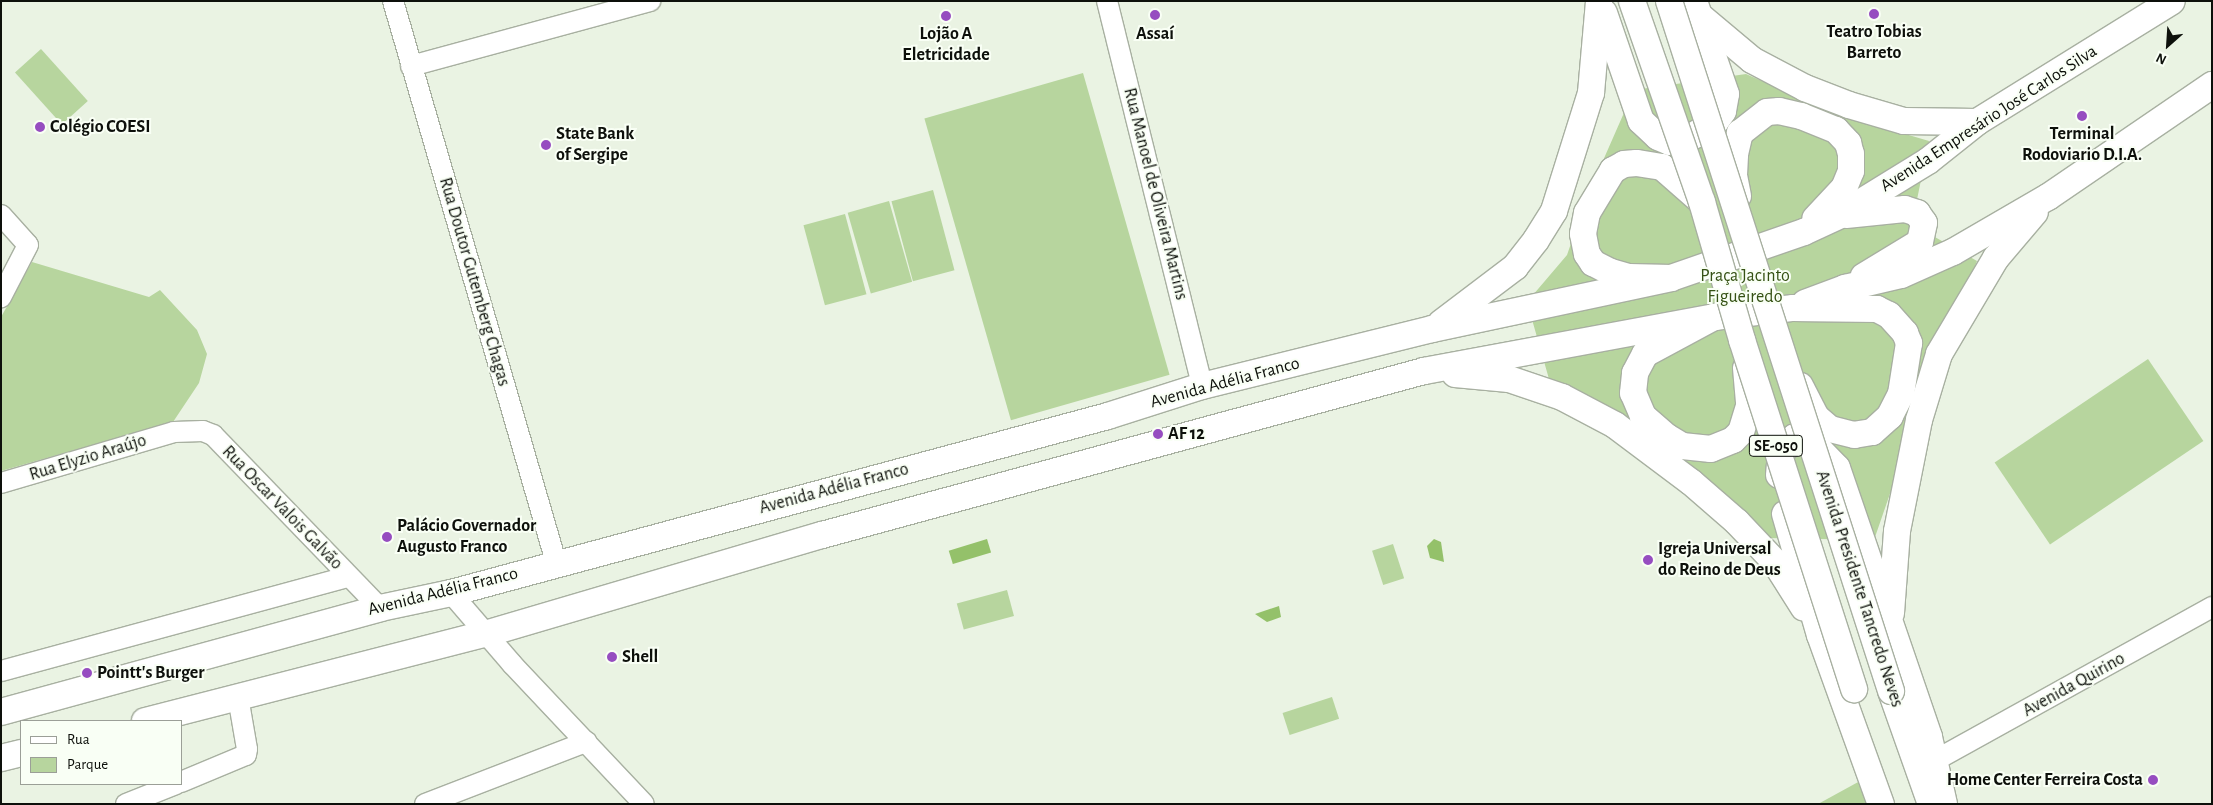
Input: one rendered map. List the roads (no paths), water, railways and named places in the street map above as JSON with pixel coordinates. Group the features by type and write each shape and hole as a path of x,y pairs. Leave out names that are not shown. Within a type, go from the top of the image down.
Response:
{"main road":[{"path":"1600,1 1641,120 1658,137 1670,142 1694,136 1716,121 1722,111 1726,94 1696,9"},
{"path":"1432,329 1515,267 1536,240 1554,211 1591,92 1600,1"},
{"name":"Avenida Presidente Tancredo Neves","path":"1632,1 1702,202 1742,340 1854,690 1893,804"},
{"name":"Avenida Presidente Tancredo Neves","path":"1669,1 1891,691 1932,804"},
{"name":"Avenida Empresário José Carlos Silva","path":"1671,278 1804,232 1840,215 1928,161 1977,122 2172,1"},
{"path":"1696,9 1752,60 1805,88 1849,105 1904,121 1977,122"},
{"path":"1793,308 1845,288 1902,275 1953,252 2048,197 2212,85"},
{"path":"1742,231 1744,221 1734,175 1736,144 1744,129 1767,112 1779,111 1827,126 1842,135 1848,143 1851,171 1844,188 1804,232"},
{"path":"1671,278 1629,277 1601,268 1587,254 1582,234 1591,202 1613,170 1624,164 1662,167 1702,202"},
{"path":"1890,626 1897,531 1919,420 1940,354 1996,258 2048,197"},
{"path":"1840,215 1905,209 1917,213 1924,223 1920,242 1845,288"},
{"name":"Avenida Adélia Franco","path":"1,712 380,608 451,593 556,562 1108,416 1202,386 1432,329 1671,278"},
{"path":"149,720 486,634 822,535 1424,371 1714,317 1793,308 1877,310 1898,324 1909,343 1896,406 1879,427 1864,434 1841,432 1823,423 1816,417 1786,362"},
{"path":"1714,317 1652,348 1639,362 1633,393 1643,416 1682,446 1711,449 1733,440 1741,432 1746,421 1749,390 1742,340"},
{"path":"1424,371 1509,379 1562,397 1615,425 1690,482 1737,522 1775,562 1820,635"},
{"path":"1881,804 1820,635 1781,501 1781,453 1795,437 1812,441 1837,468 1936,760 1944,804"},
{"path":"1,758 20,753"}],"street":[{"name":"Rua Doutor Gutemberg Chagas","path":"393,1 556,562"},
{"path":"411,66 650,1"},
{"name":"Rua Manoel de Oliveira Martins","path":"1107,1 1202,386"},
{"path":"1,215 28,245 1,297"},
{"name":"Rua Oscar Valois Galvão","path":"174,432 202,431 213,435 380,608"},
{"name":"Rua Elyzio Araújo","path":"1,483 174,432"},
{"path":"1,671 348,577"},
{"path":"451,593 486,634 644,804"},
{"name":"Avenida Quirino","path":"1936,760 2212,607"},
{"path":"182,782 246,755 247,748 238,698"},
{"path":"425,804 586,742"},
{"path":"126,804 174,785"}],"place":[{"name":"Teatro Tobias Barreto","path":"1874,14"},
{"name":"Assaí","path":"1155,15"},
{"name":"Lojão A Eletricidade","path":"946,16"},
{"name":"Terminal Rodoviario D.I.A.","path":"2082,116"},
{"name":"Colégio COESI","path":"40,127"},
{"name":"State Bank of Sergipe","path":"546,145"},
{"name":"AF 12","path":"1158,434"},
{"name":"Palácio Governador Augusto Franco","path":"387,537"},
{"name":"Igreja Universal do Reino de Deus","path":"1648,560"},
{"name":"Shell","path":"612,657"},
{"name":"Pointt's Burger","path":"87,673"},
{"name":"Home Center Ferreira Costa","path":"2153,780"}],"park label":[{"name":"Praça Jacinto Figueiredo","path":"1745,287"}]}
